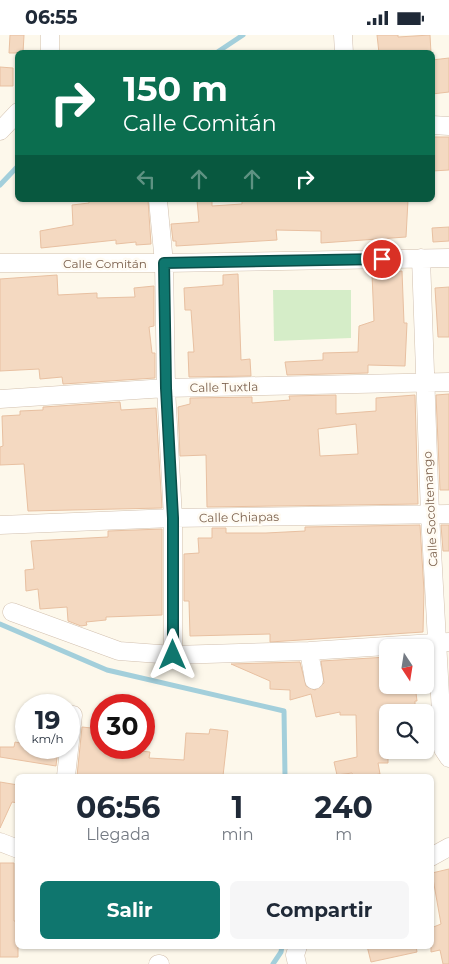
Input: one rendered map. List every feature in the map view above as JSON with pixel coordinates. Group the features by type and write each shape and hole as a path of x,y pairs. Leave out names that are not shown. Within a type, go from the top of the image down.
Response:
{"street":[{"path":"50,35 50,50"},
{"path":"343,35 344,50"},
{"path":"0,131 15,115"},
{"path":"435,125 449,126"},
{"path":"158,202 164,263 166,388 173,518 173,655"},
{"name":"Calle Socoltenango","path":"421,258 430,514 443,642 443,749 449,758"},
{"name":"Calle Comitán","path":"0,263 164,263 449,258"},
{"name":"Calle Tuxtla","path":"0,399 166,388 449,382"},
{"name":"Calle Chiapas","path":"0,525 173,518 449,514"},
{"path":"12,612 119,651 173,655 308,651 443,642"},
{"path":"308,651 314,680"},
{"path":"66,774 68,759"},
{"path":"0,842 15,848"},
{"path":"434,855 449,847"},
{"path":"297,949 295,955 297,964"}],"green space":[{"path":"273,290 351,290 351,338 274,341"}],"building":[{"path":"10,35 24,35 23,50 15,50 15,53 9,53"},
{"path":"377,35 398,35 398,37 430,35 431,50 379,50"},
{"path":"449,58 449,92 435,94 435,60"},
{"path":"0,67 13,68 13,86 0,86"},
{"path":"435,137 449,137 449,170 435,171"},
{"path":"148,202 151,244 136,245 136,242 116,244 116,240 41,248 40,231 73,225 72,205"},
{"path":"197,202 212,202 212,206 242,204 242,202 408,202 406,237 321,243 321,231 276,230 277,240 176,246 176,241 173,241 171,224 199,222"},
{"path":"449,227 449,241 433,242 432,228"},
{"path":"402,271 404,323 407,323 405,366 368,365 368,373 287,375 285,362 323,360 323,353 358,352 359,326 374,321 372,274"},
{"path":"238,274 241,360 250,359 251,376 189,377 188,352 194,352 191,310 185,310 184,288 223,285 223,275"},
{"path":"57,275 58,295 97,293 97,298 135,297 134,288 154,286 154,326 149,327 152,353 155,353 155,378 63,384 62,377 40,379 39,369 0,371 0,279"},
{"path":"449,287 449,337 438,337 435,288"},
{"path":"449,394 449,490 440,490 436,395"},
{"path":"336,395 336,414 376,411 376,398 415,395 418,504 207,507 206,455 180,456 178,407 190,404 190,398 252,397 252,403 290,400 289,396","holes":["356,424 358,454 320,456 318,429"]},
{"path":"120,402 121,410 156,408 162,508 28,511 24,464 0,465 0,447 3,446 2,416 20,415 20,411 43,410 43,407"},
{"path":"420,525 424,591 423,632 270,642 270,634 190,636 189,601 184,601 184,554 199,553 198,538 212,538 212,528 226,528 226,533 266,533 305,531 305,527"},
{"path":"441,525 449,525 449,551 443,551"},
{"path":"162,529 162,615 106,617 106,620 86,622 87,625 81,626 68,621 67,607 40,609 38,589 26,591 25,570 34,569 31,541 108,537 108,531"},
{"path":"379,658 379,694 416,694 417,701 415,701 415,704 379,704 379,759 388,759 388,763 378,763 380,774 337,774 334,762 357,757 356,715 340,715 340,712 316,717 311,694 290,700 290,690 270,689 270,681 231,664 300,662 306,686 315,690 324,683 321,661"},
{"path":"82,727 90,728 90,759 184,760 186,733 209,734 210,729 228,731 223,774 77,774"},
{"path":"15,742 15,759 57,759 56,766 0,757 0,747 14,747"},
{"path":"0,782 15,784 15,802 12,802 0,828"},
{"path":"0,863 14,863 15,949 18,949 18,957 0,957"},
{"path":"449,869 449,964 443,964 440,950 431,952 431,949 434,949 434,927 441,924 434,884 434,873"},
{"path":"368,949 416,949 417,952 371,962"}],"waterway":[{"path":"220,50 243,35"},
{"path":"0,185 15,169"},
{"path":"0,624 107,670 284,711 285,774"},
{"path":"273,964 282,949"}],"route":[{"path":"173,655 173,518 166,388 164,263 382,259"}]}
